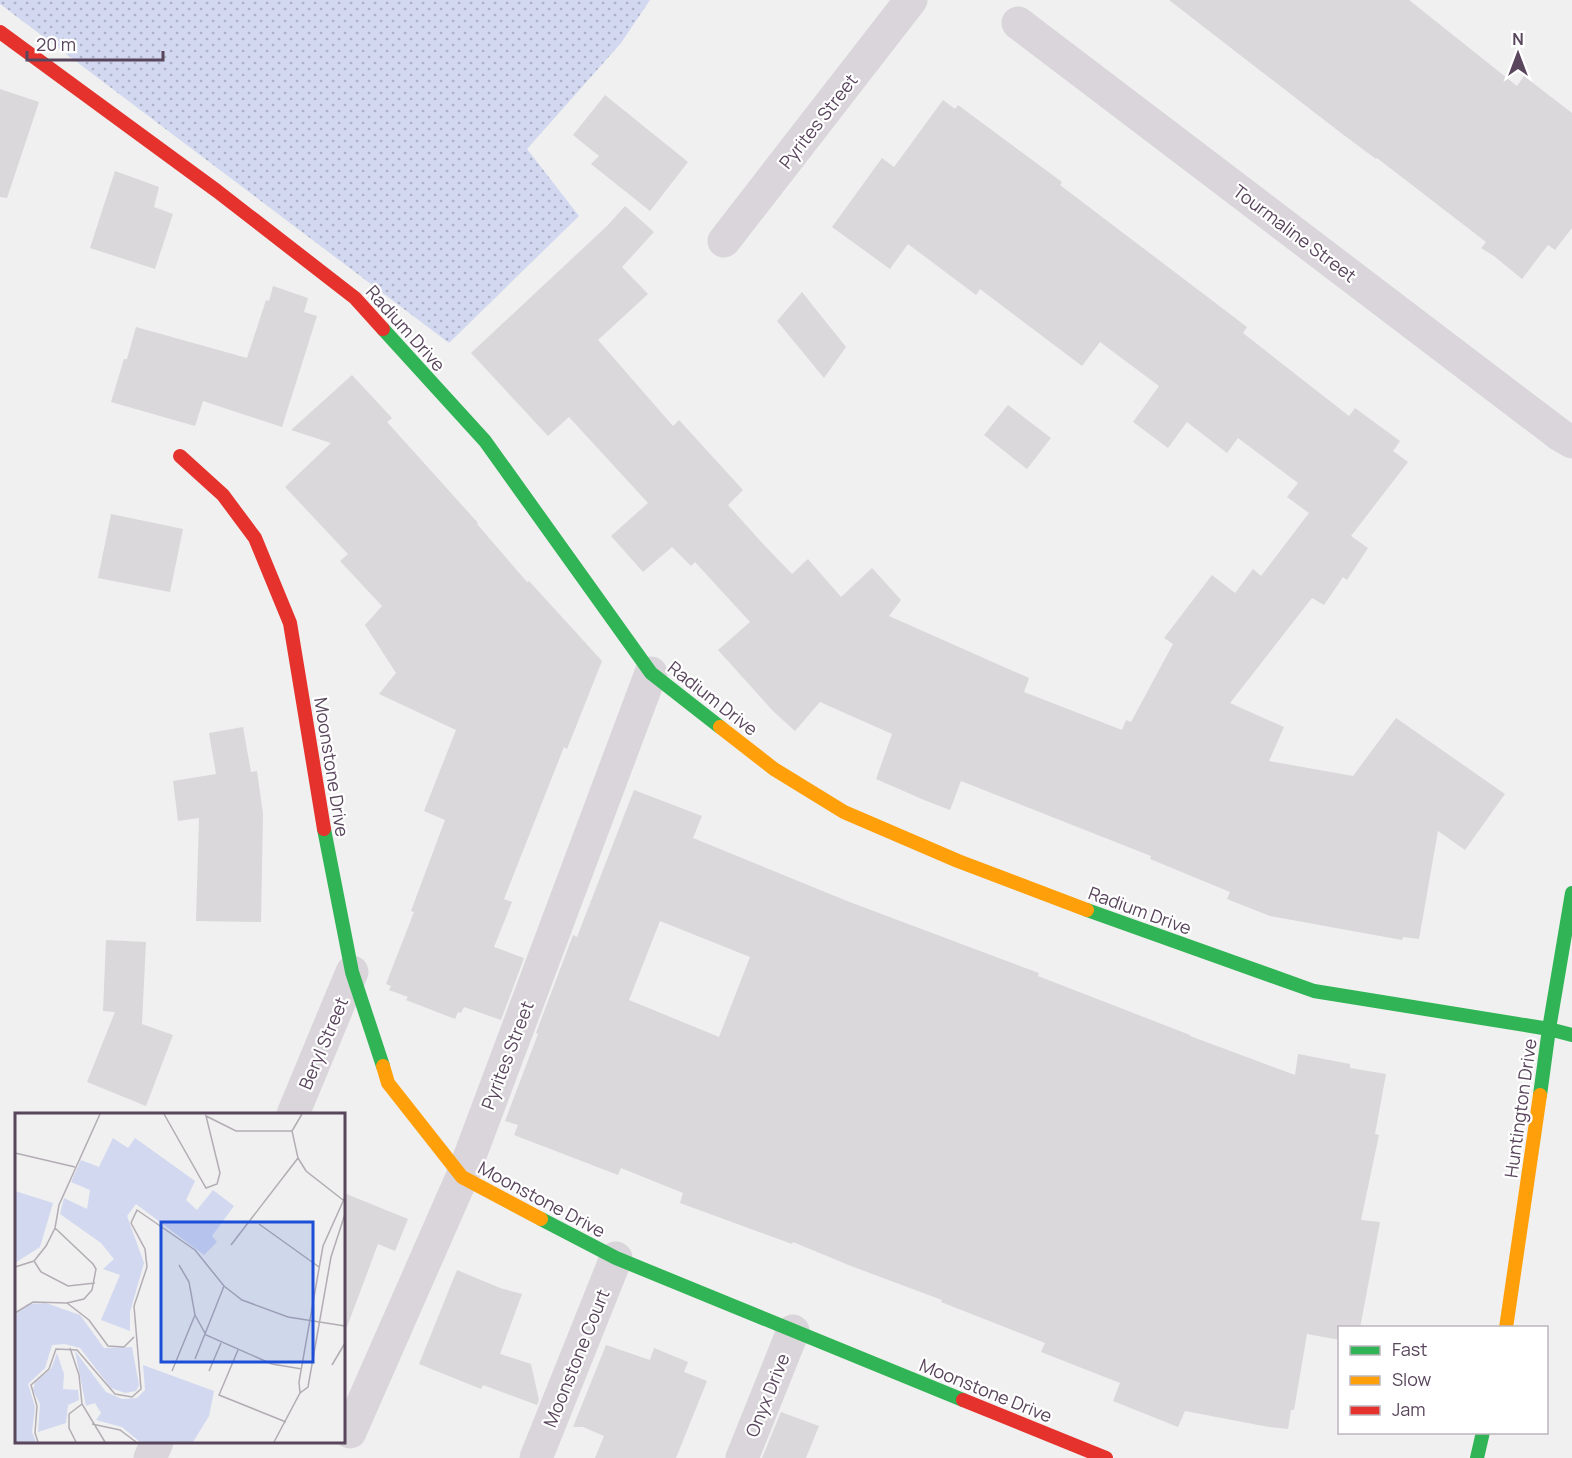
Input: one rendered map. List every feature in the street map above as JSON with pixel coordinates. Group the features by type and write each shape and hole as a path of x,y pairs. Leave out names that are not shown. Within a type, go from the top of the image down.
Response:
{"street":[{"name":"Pyrites Street","path":"724,242 911,0"},
{"name":"Tourmaline Street","path":"1018,23 1572,442"},
{"name":"Radium Drive","path":"0,32 217,191 356,298 484,441 651,673 774,768 844,812 958,861 1127,925 1314,991 1549,1029 1572,1035"},
{"name":"Moonstone Drive","path":"180,456 223,495 255,538 290,623 325,838 352,972 388,1083 462,1177 616,1258 1106,1458"},
{"name":"Pyrites Street","path":"350,1432 462,1177 651,673"},
{"name":"Huntington Drive","path":"1506,1326 1549,1029 1572,894"},
{"name":"Beryl Street","path":"293,1113 352,972"},
{"name":"Moonstone Court","path":"537,1458 616,1258"},
{"name":"Onyx Drive","path":"742,1458 793,1331"},
{"path":"1477,1458 1483,1434"},
{"path":"150,1458 157,1443"}],"shaded area":[{"path":"0,0 650,0 621,43 527,149 579,216 449,343 0,4"}],"building":[{"path":"1169,0 1409,0 1517,86 1524,76 1572,113 1572,228 1555,250 1548,245 1522,279 1481,248 1486,242"},
{"path":"0,89 39,102 7,198 0,197"},
{"path":"605,95 688,162 650,211 591,164 599,156 573,135"},
{"path":"943,100 955,109 958,105 1062,182 1060,185 1247,327 1243,333 1349,416 1355,408 1400,441 1393,451 1408,462 1351,536 1368,548 1347,580 1343,577 1324,605 1312,598 1230,703 1284,727 1269,761 1353,776 1396,718 1505,794 1465,850 1438,831 1419,939 1403,937 1402,940 1270,916 1227,899 1230,892 1150,859 1151,856 961,781 950,810 924,800 876,779 892,734 820,702 795,731 774,712 718,650 750,622 695,562 691,566 672,547 643,572 611,536 648,503 569,417 548,436 471,353 607,226 625,206 654,232 622,267 648,294 598,340 673,426 679,420 743,490 728,505 764,545 792,574 808,559 841,597 872,568 901,600 889,616 1029,678 1024,692 1122,730 1126,720 1131,722 1173,644 1164,638 1212,575 1235,593 1253,569 1261,576 1309,513 1287,497 1298,483 1238,438 1227,453 1187,422 1168,448 1133,422 1159,386 1100,342 1082,366 980,289 976,295 908,244 890,269 832,227 882,158 894,167"},
{"path":"115,171 159,187 154,207 173,214 155,269 90,248"},
{"path":"273,286 308,298 304,312 317,316 282,427 203,401 195,426 111,402 136,327 247,358 266,300 269,301"},
{"path":"802,292 846,347 824,378 777,321"},
{"path":"352,375 392,418 387,422 478,523 527,582 529,581 602,661 567,749 564,747 504,899 512,902 494,947 524,958 501,1020 464,1007 455,1019 406,1000 408,997 389,990 391,986 386,984 414,912 411,911 445,820 424,811 456,730 379,694 396,673 365,625 382,606 340,561 348,554 285,487 331,443 291,430"},
{"path":"1008,405 1051,438 1027,469 984,435"},
{"path":"111,514 183,529 170,592 98,578"},
{"path":"243,727 251,772 257,771 263,814 261,922 196,921 199,818 178,821 173,781 216,774 209,733"},
{"path":"634,790 702,816 693,838 847,901 1039,973 1038,976 1190,1036 1295,1075 1298,1054 1350,1064 1350,1068 1386,1074 1375,1134 1379,1135 1361,1220 1380,1222 1360,1326 1338,1326 1338,1340 1307,1334 1294,1410 1291,1410 1288,1429 1185,1411 1178,1427 1113,1401 1120,1383 1041,1352 1045,1343 793,1242 792,1244 680,1203 683,1193 621,1168 618,1175 514,1135 518,1125 505,1121 573,935 577,937","holes":["660,921 750,957 719,1037 629,1000"]},
{"path":"106,940 146,942 142,1024 173,1035 146,1106 87,1082 115,1012 103,1011"},
{"path":"345,1193 408,1219 395,1251 378,1244 347,1327 345,1327"},
{"path":"457,1270 500,1288 522,1294 500,1354 531,1364 539,1400 537,1405 483,1385 481,1389 419,1364"},
{"path":"606,1345 650,1360 654,1348 688,1362 684,1372 707,1381 676,1458 595,1458 604,1436 583,1427 573,1427"},
{"path":"781,1412 819,1426 806,1458 762,1458"}],"traffic: fast":[{"path":"383,329 485,441 651,673 720,727"},
{"path":"324,829 352,972 383,1066"},
{"path":"1540,1095 1572,893"},
{"path":"1087,910 1314,991 1549,1029 1572,1035"},
{"path":"541,1219 616,1258 963,1400"},
{"path":"1477,1458 1483,1434"}],"traffic: slow":[{"path":"720,727 774,769 844,812 958,861 1087,910"},
{"path":"383,1066 388,1083 462,1177 541,1219"},
{"path":"1506,1326 1540,1095"}],"traffic: jam":[{"path":"0,32 217,191 355,298 383,329"},
{"path":"180,456 223,495 255,538 290,623 324,829"},
{"path":"963,1400 1106,1458"}]}
